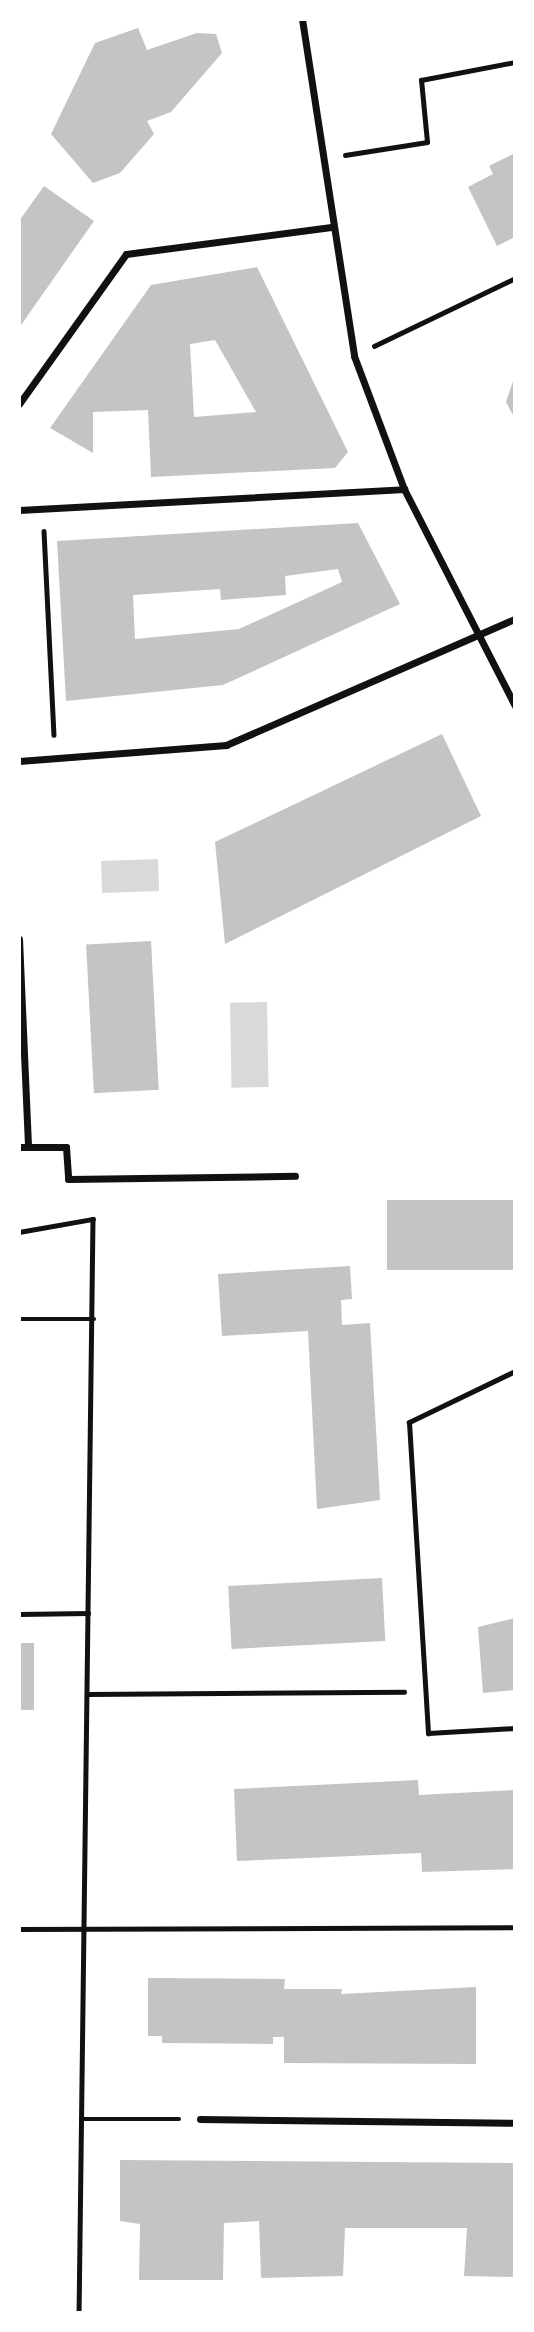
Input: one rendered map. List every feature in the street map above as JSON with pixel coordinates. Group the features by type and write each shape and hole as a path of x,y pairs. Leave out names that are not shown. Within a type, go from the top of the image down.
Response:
{"street":[{"path":"302,19 331,226 354,356 404,489 515,706"},
{"path":"19,404 126,254 331,226"},
{"path":"19,510 404,489"},
{"path":"19,761 226,745 515,619"},
{"path":"19,939 23,1147 66,1147 68,1179 295,1176"},
{"path":"200,2119 515,2123"}],"lane":[{"path":"515,1371 409,1422 428,1733 515,1728"}],"path":[{"path":"322,159 426,142 421,80 515,62"},
{"path":"354,356 515,278"},
{"path":"43,509 55,758"},
{"path":"19,1232 93,1219 94,1319 79,2313"},
{"path":"19,1319 94,1319"},
{"path":"19,1614 89,1613"},
{"path":"88,1694 426,1692"},
{"path":"19,1929 515,1927"},
{"path":"82,2119 200,2119"}],"shaded area":[{"path":"158,859 159,891 102,893 101,861"},
{"path":"267,1002 268,1087 231,1088 230,1003"}],"building":[{"path":"138,28 147,50 197,33 216,34 222,53 171,112 147,121 154,134 120,173 93,183 51,134 95,43"},
{"path":"515,153 515,237 497,246 468,187 493,174 489,166"},
{"path":"44,186 94,221 19,328 19,221"},
{"path":"257,267 348,452 335,468 151,477 148,410 93,412 93,453 50,428 151,285","holes":["215,340 256,412 194,417 190,344"]},
{"path":"515,379 515,419 506,402"},
{"path":"358,523 400,604 223,685 66,701 57,541","holes":["338,569 342,582 239,629 135,639 133,595 220,589 221,600 286,595 285,576"]},
{"path":"442,734 481,816 225,944 215,842"},
{"path":"151,941 159,1090 94,1093 86,944"},
{"path":"387,1200 515,1200 515,1270 387,1270"},
{"path":"350,1266 352,1299 341,1300 342,1325 370,1323 380,1500 317,1509 308,1331 222,1336 218,1274"},
{"path":"382,1578 385,1641 232,1649 228,1586"},
{"path":"515,1618 515,1690 483,1693 478,1627"},
{"path":"19,1643 34,1643 34,1710 19,1710"},
{"path":"418,1780 419,1795 515,1790 515,1869 422,1872 421,1853 237,1861 234,1789"},
{"path":"148,1978 285,1979 284,1989 342,1989 341,1994 476,1987 476,2064 284,2063 284,2037 273,2037 273,2044 162,2043 162,2036 148,2036"},
{"path":"120,2160 515,2163 515,2277 464,2276 467,2228 345,2228 343,2276 261,2278 259,2221 224,2223 223,2280 139,2280 140,2224 120,2221"}]}
